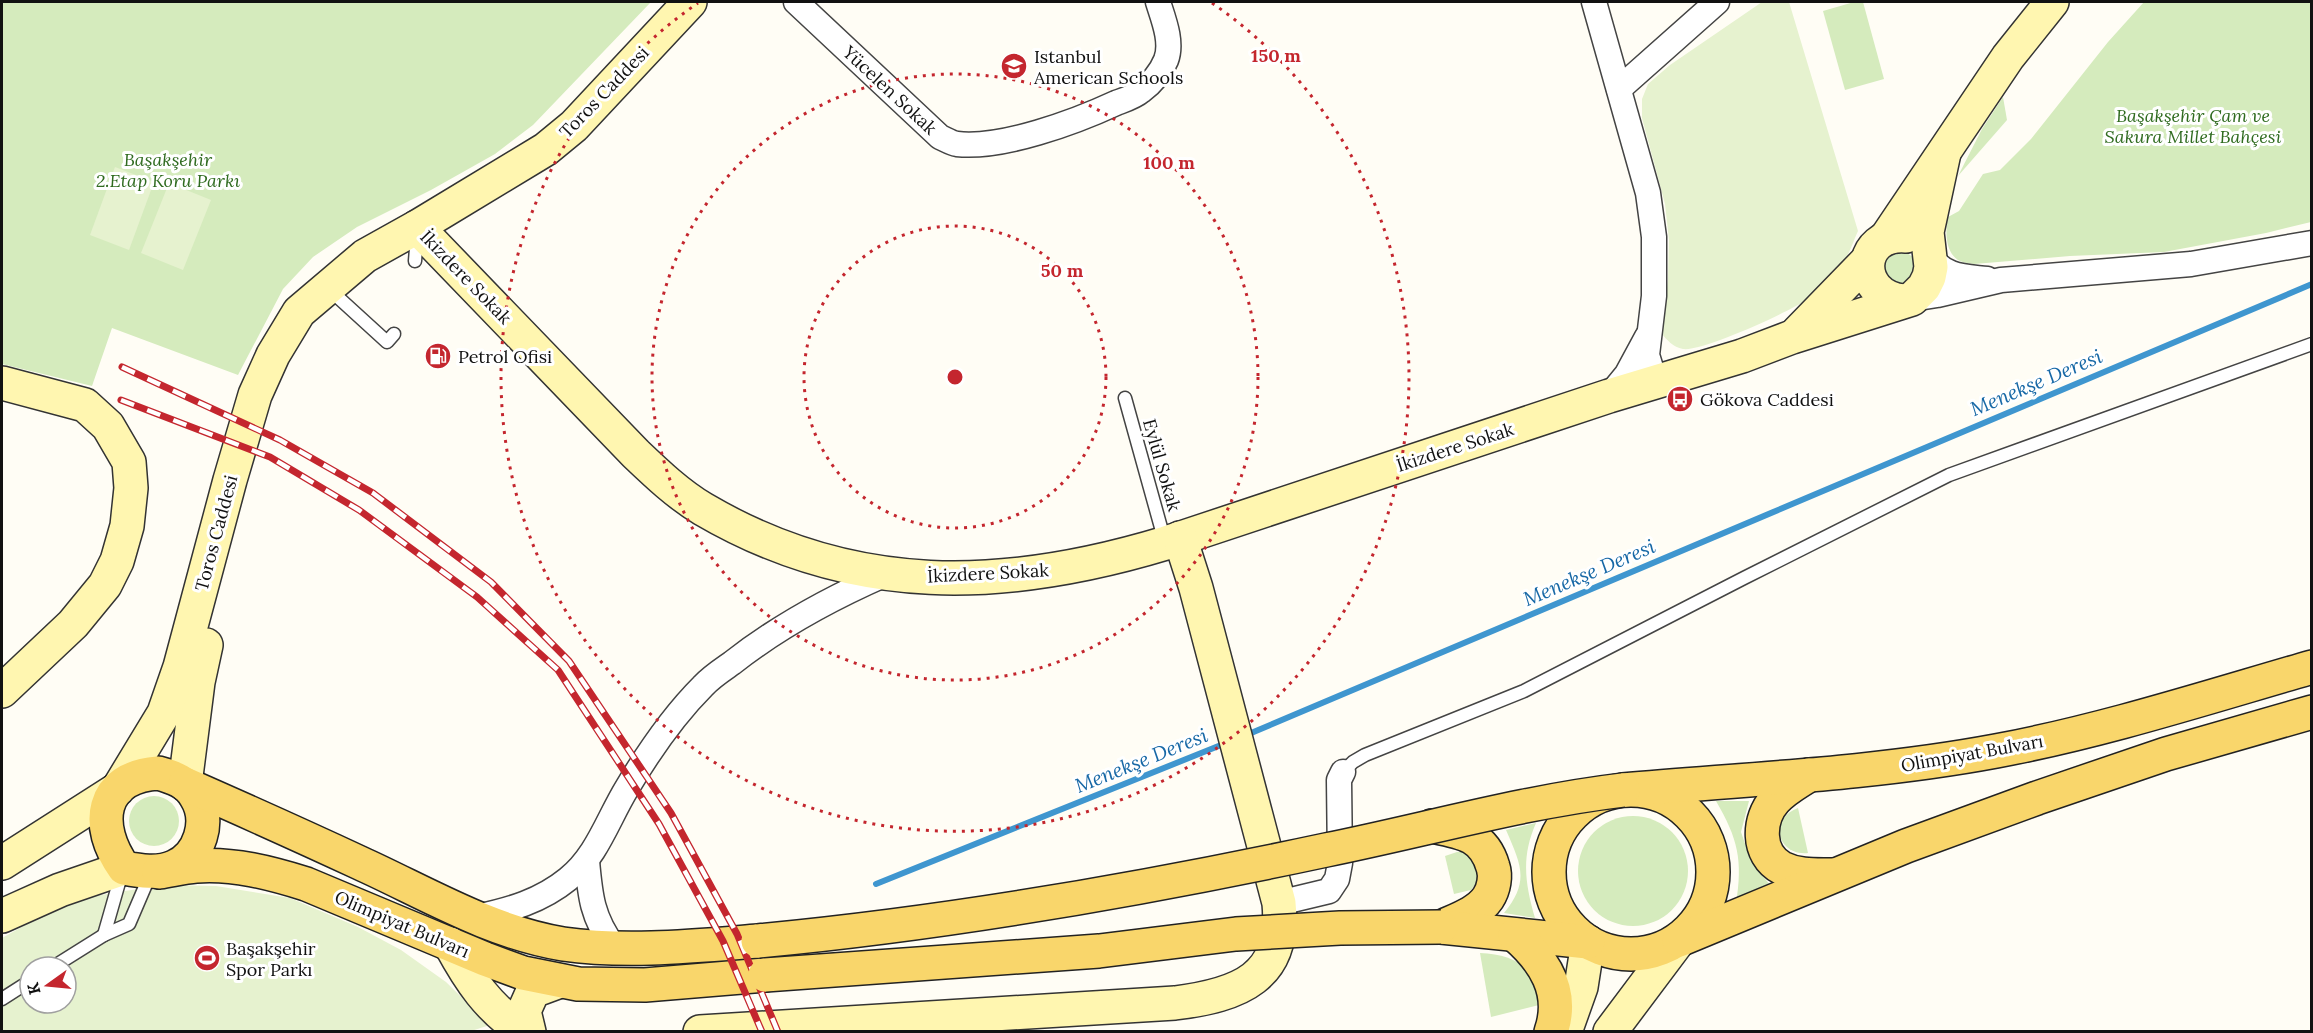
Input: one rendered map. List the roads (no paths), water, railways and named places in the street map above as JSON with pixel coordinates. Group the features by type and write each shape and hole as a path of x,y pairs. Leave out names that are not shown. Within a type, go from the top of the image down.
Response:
{"main road":[{"name":"Olimpiyat Bulvarı","path":"185,784 362,863 431,899 522,934 563,944 614,947 692,946 830,934 943,919 1098,893 1326,850 1562,797 1623,789 1809,775 1923,763 1998,750 2115,723 2312,666"},
{"path":"1679,940 1698,921 1710,897 1714,870 1709,843 1695,819 1675,801 1650,791 1623,789 1598,796 1576,810 1560,829 1551,853 1549,879 1555,904 1568,926 1588,942 1610,952 1634,955 1658,951 1679,940 1835,875 2037,798 2166,754 2312,712"},
{"path":"158,773 185,784 196,797 202,812 203,828 198,844 189,858 175,867 159,872 124,868 112,852 106,834 105,818 109,802 118,789 129,779 143,774 158,773"},
{"path":"1809,775 1787,789 1774,801 1762,824 1764,849 1780,867 1803,875 1835,875"},
{"path":"1432,826 1458,831 1476,839 1489,852 1496,876 1488,898 1471,913 1441,927"},
{"name":"Olimpiyat Bulvarı","path":"159,872 196,866 218,866 277,875 306,884 523,973 578,984 645,985 1099,951 1236,934 1340,928 1441,927 1588,942"},
{"path":"1515,935 1534,951 1544,965 1551,982 1556,1001 1551,1032"}],"street":[{"name":"Toros Caddesi","path":"118,789 147,743 172,694 255,395 284,333 298,312 365,256 546,149 574,126 690,2"},
{"name":"Yücelen Sokak","path":"796,2 940,137 955,143 978,144 1006,140 1045,130 1140,92 1156,77 1167,57 1167,31 1158,2"},
{"path":"1594,2 1648,193 1654,237 1654,296 1647,355 1650,368 1659,381 1742,356 1792,337 1907,300 1937,296 2001,280 2191,264 2312,243"},
{"path":"1619,89 1717,2"},
{"path":"1792,337 1877,249 2002,65 2052,2"},
{"path":"1944,153 1927,232 1929,256 1929,277 1924,287 1907,300 1884,297 1870,282 1867,272 1877,249 1906,236 1916,240 1924,247 1929,256 1940,269 1959,276 2001,280"},
{"name":"İkizdere Sokak","path":"417,227 636,454 671,487 702,508 785,548 854,569 885,574 950,578 998,576 1050,571 1096,563 1173,541 1659,381"},
{"name":"Toros Caddesi","path":"185,784 198,682 205,650 272,399 294,344 327,287"},
{"path":"1650,332 1658,352 1665,361 1693,370"},
{"path":"1609,396 1627,374 1650,332"},
{"path":"2,383 85,405 108,426 129,462 132,488 127,526 117,561 105,585 73,624 2,691"},
{"path":"1199,598 1198,570 1204,551 1227,523"},
{"path":"700,1032 1175,1004 1208,999 1237,990 1262,971 1277,949 1281,923 1279,903 1199,598 1173,541"},
{"path":"1126,555 1153,558 1170,565 1182,573 1199,598"},
{"path":"476,917 504,911 539,898 569,878 588,861 627,787 668,725 705,684 748,650 796,619 843,593 885,574"},
{"path":"1279,903 1329,891 1337,879 1340,863 1339,780 1343,772"},
{"path":"2,863 118,789"},
{"path":"588,861 590,894 596,919 614,947"},
{"path":"2,916 60,890 124,868"},
{"path":"1610,1032 1679,940"},
{"path":"1565,1032 1581,987 1588,942"},
{"path":"450,944 480,994 524,1032"},
{"path":"529,1032 524,1011 528,1000 534,991 560,981"}],"lane":[{"path":"415,261 417,227"},
{"path":"327,287 387,342 394,334"},
{"path":"1343,772 1365,755 1524,691 1949,475 2312,344"},
{"name":"Eylül Sokak","path":"1125,398 1173,541"},
{"path":"104,935 124,868"},
{"path":"72,955 104,935 129,924 147,882 159,872"},
{"path":"2,999 18,989"}],"waterway":[{"name":"Menekşe Deresi","path":"1244,736 2312,284"},
{"name":"Menekşe Deresi","path":"876,884 1226,743"}],"railway":[{"path":"122,367 280,440 373,493 491,582 569,661 671,813 737,934 778,1032"},
{"path":"121,400 270,457 359,510 477,597 558,670 659,824 723,941 762,1032"}],"place":[{"name":"Istanbul American Schools","path":"1014,66"},
{"name":"Petrol Ofisi","path":"438,356"},
{"name":"Gökova Caddesi","path":"1680,399"},
{"name":"Başakşehir Spor Parkı","path":"207,958"}],"park label":[{"name":"Başakşehir Çam ve Sakura Millet Bahçesi","path":"2193,125"},
{"name":"Başakşehir 2.Etap Koru Parkı","path":"168,169"}]}
